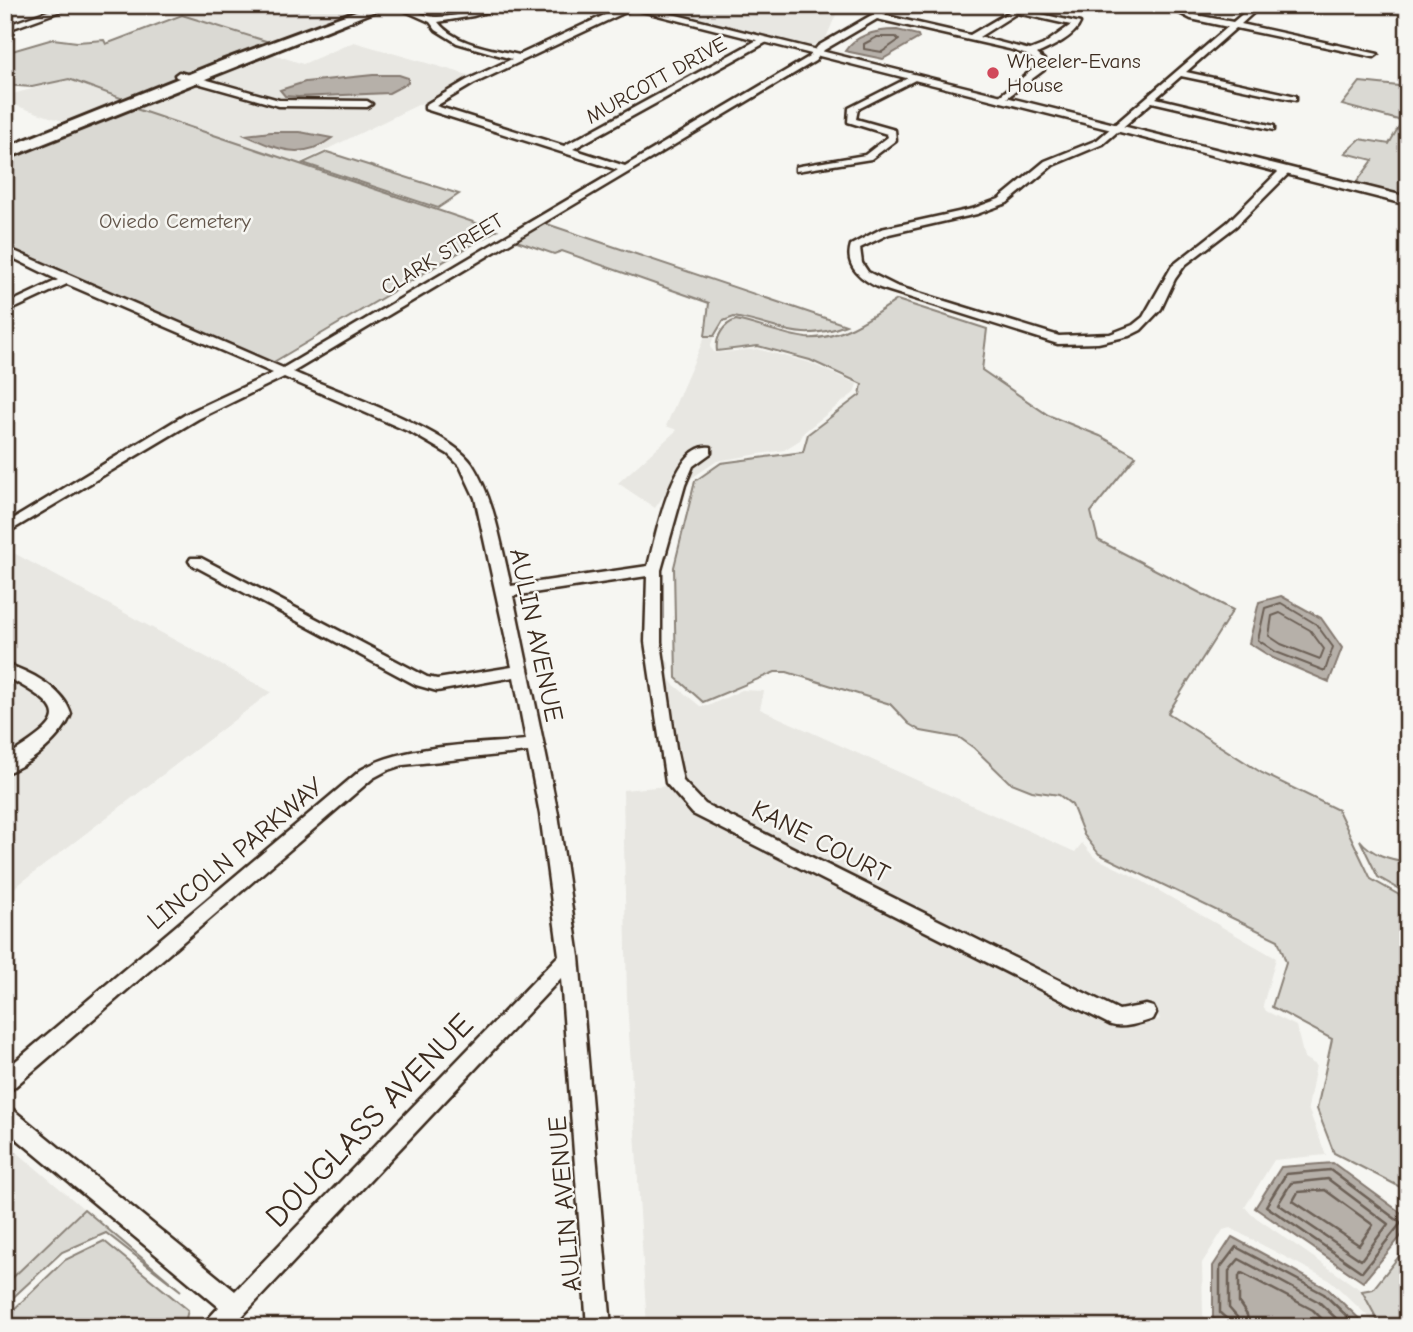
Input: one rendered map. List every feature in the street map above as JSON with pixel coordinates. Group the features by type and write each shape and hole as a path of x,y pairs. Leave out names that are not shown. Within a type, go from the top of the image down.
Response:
{"main road":[{"path":"5,154 363,5"},
{"path":"5,145 384,5"}],"street":[{"path":"5,29 73,5"},
{"path":"396,5 433,20 473,14 504,5"},
{"name":"CLARK STREET","path":"5,530 192,416 284,373 895,5"},
{"path":"1168,5 1182,13 1234,26 1374,54"},
{"path":"1258,5 1117,128 1090,147 1049,163 1003,201 990,207 884,232 855,247 853,258 858,269 868,278 983,317 1058,340 1101,340 1142,325 1154,311 1177,266 1192,252 1221,234 1284,171"},
{"path":"626,169 428,107 470,82 523,59 626,6 1408,201"},
{"path":"971,38 1016,10 1076,23 1075,27 1046,47 1030,53"},
{"path":"876,16 1030,53 1040,60 1041,68 1001,99"},
{"path":"433,20 436,28 456,40 523,59"},
{"name":"MURCOTT DRIVE","path":"565,150 764,40"},
{"path":"1179,73 1293,98"},
{"path":"185,77 279,103 367,104"},
{"path":"800,169 868,157 893,138 892,132 852,120 854,108 915,78"},
{"path":"1150,99 1271,128"},
{"name":"AULIN AVENUE","path":"5,250 66,280 416,430 453,451 466,465 482,498 505,592 550,818 569,957 599,1327"},
{"path":"5,310 66,280"},
{"name":"KANE COURT","path":"705,450 687,464 678,485 654,570 653,642 675,783 699,809 1118,1019 1146,1013"},
{"path":"196,561 422,681 437,685 520,671"},
{"path":"505,592 654,570"},
{"path":"5,669 54,698 63,707 64,714 60,725 51,734 5,767"},
{"name":"LINCOLN PARKWAY","path":"5,1083 367,774 382,765 404,759 536,745"},
{"name":"DOUGLASS AVENUE","path":"216,1327 569,957"},
{"path":"5,1116 235,1306"}],"shaded area":[{"path":"209,5 359,5 269,42 182,15"},
{"path":"634,5 840,5 826,38 808,48"},
{"path":"354,42 475,77 297,164 130,107 267,52 303,64"},
{"path":"69,79 126,100 68,123 5,102 5,96"},
{"path":"705,336 714,336 710,347 715,353 757,349 808,362 857,384 854,393 804,432 800,440 784,450 717,461 690,479 688,486 685,486 694,466 714,450 703,445 681,463 671,485 655,508 618,483 677,430 666,426"},
{"path":"5,551 10,551 271,692 5,895"},
{"path":"663,657 669,663 669,678 673,684 700,706 708,706 742,690 764,691 760,709 1075,852 1082,843 1094,857 1135,877 1276,958 1263,1005 1266,1011 1296,1026 1304,1058 1316,1065 1308,1108 1326,1155 1274,1160 1245,1207 1251,1214 1362,1291 1377,1319 1386,1327 1379,1327 1331,1281 1230,1228 1223,1230 1202,1263 1203,1315 1212,1327 647,1327 627,1001 623,790 668,786 692,812 1114,1025 1123,1027 1160,1019 1149,1004 1117,1010 706,805 683,781"},
{"path":"5,1142 84,1209 5,1285"}],"green space":[{"path":"182,15 269,42 126,100 69,79 32,87 5,85 5,53 53,39 77,42 104,40 106,44"},
{"path":"1360,82 1408,87 1408,199 1354,186 1373,160 1345,153 1360,139 1389,144 1402,121 1342,105"},
{"name":"Oviedo Cemetery","path":"130,107 497,230 272,363 5,247 5,158"},
{"path":"327,152 459,194 438,208 303,163"},
{"path":"544,223 846,325 814,333 801,333 734,317 723,321 714,336 705,336 709,303 562,251 554,254 514,240"},
{"path":"897,300 987,329 982,370 1048,415 1100,436 1136,456 1091,512 1098,540 1233,610 1168,713 1262,773 1338,810 1371,879 1408,900 1408,1191 1334,1153 1317,1109 1332,1039 1272,1007 1286,962 1278,940 1099,854 1084,835 1072,805 1059,795 1032,791 1009,782 960,738 921,731 909,724 890,704 787,672 775,672 703,702 676,678 674,567 695,481 721,463 803,452 808,434 860,395 862,384 810,360 758,346 717,351 721,332 736,320 797,337 830,336 877,314"},
{"path":"1360,840 1381,856 1408,862 1408,894 1378,877"},
{"path":"84,1209 181,1291 106,1233 62,1252 5,1305 5,1285"},
{"path":"104,1241 188,1310 184,1327 5,1327 5,1318 65,1260"},
{"path":"1408,1245 1408,1327 1386,1327 1377,1319 1362,1291 1373,1289"}],"water":[{"path":"897,30 918,35 919,38 883,59 845,51 868,34"},
{"path":"399,75 408,78 408,83 389,93 298,97 285,96 280,90 305,82"},
{"path":"300,132 332,138 321,145 299,151 278,148 245,135"},
{"path":"1281,596 1321,618 1342,648 1329,682 1273,658 1249,643 1259,602"},
{"path":"1333,1163 1408,1218 1408,1228 1363,1282 1255,1208 1281,1167"},
{"path":"1232,1237 1328,1289 1368,1327 1227,1327 1213,1318 1213,1266"}],"place":[{"name":"Wheeler-Evans House","path":"993,73"}]}
